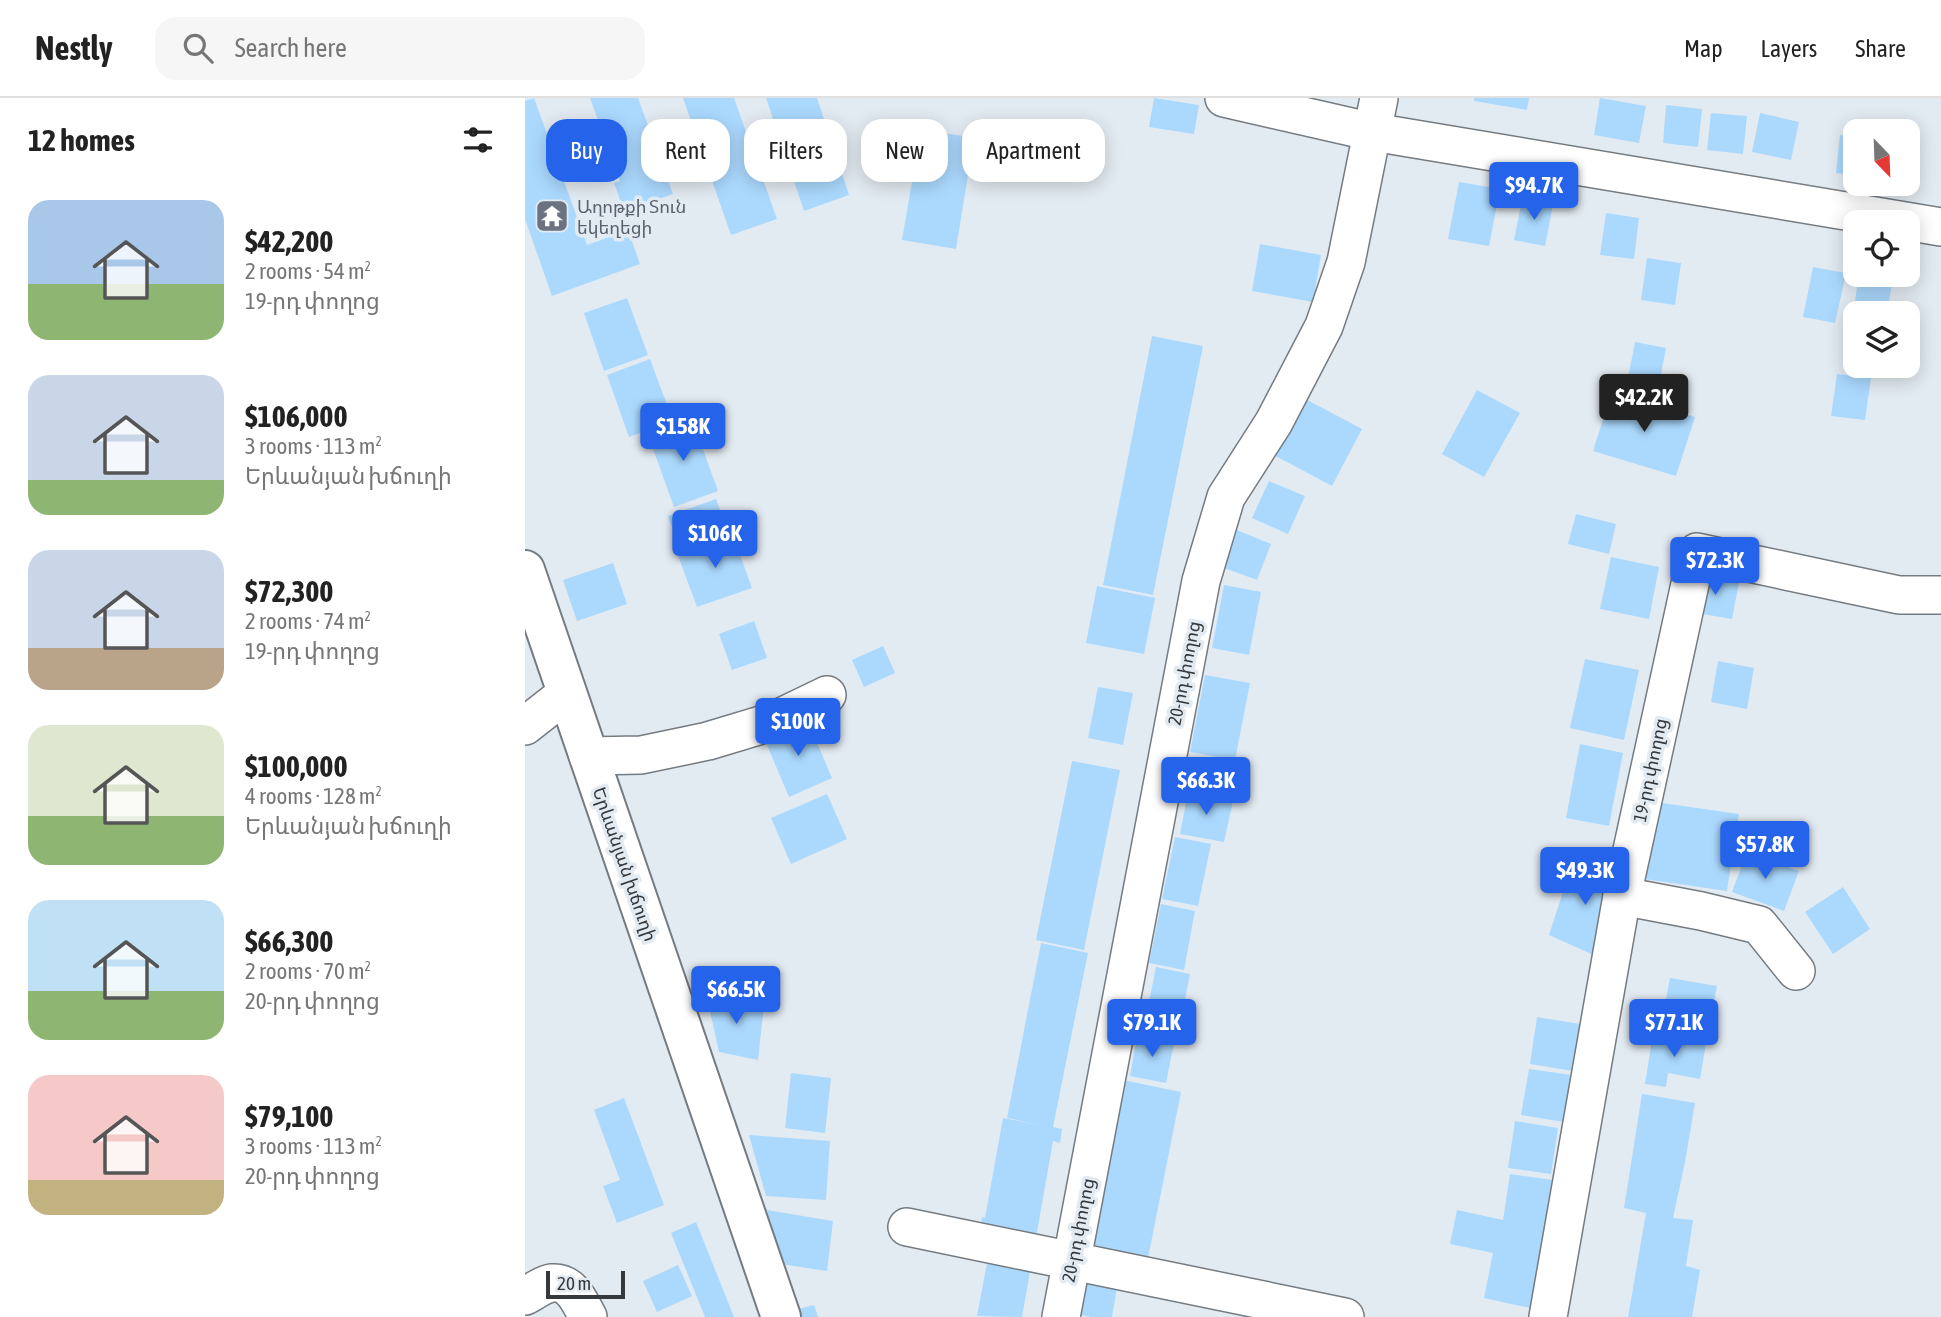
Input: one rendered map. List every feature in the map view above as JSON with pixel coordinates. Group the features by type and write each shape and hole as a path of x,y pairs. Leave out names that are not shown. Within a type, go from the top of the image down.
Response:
{"main road":[{"name":"Երևանյան խճուղի","path":"525,570 781,1317"}],"street":[{"path":"1224,98 1376,115 1941,227"},
{"name":"20-րդ փողոց","path":"1061,1317 1201,581 1226,497 1274,422 1324,326 1346,261 1376,115"},
{"name":"19-րդ փողոց","path":"1548,1317 1622,896 1697,552 1899,595 1941,595"},
{"path":"525,698 567,694"},
{"path":"525,726 567,694"},
{"path":"588,756 641,755 708,741 771,722 827,695"},
{"path":"1622,896 1759,925 1796,971"},
{"path":"907,1227 1345,1317"},
{"path":"525,1296 551,1283 565,1285 576,1294 588,1317"}],"building":[{"path":"534,98 546,131 546,182 564,182 587,245 628,230 640,264 552,296 525,219 525,101"},
{"path":"590,98 638,98 646,119 641,119 641,182 669,182 673,194 624,211 614,183 627,182 627,119 598,119"},
{"path":"683,98 734,98 744,126 744,182 764,182 777,219 731,235 712,182 730,182 730,119 690,119"},
{"path":"766,98 817,98 824,119 773,119"},
{"path":"1154,98 1199,105 1194,134 1149,127"},
{"path":"1474,98 1529,98 1527,110 1474,101"},
{"path":"1600,98 1646,106 1639,143 1594,135"},
{"path":"1666,105 1702,109 1698,147 1663,143"},
{"path":"1711,113 1747,116 1743,154 1707,150"},
{"path":"1760,113 1799,122 1791,160 1752,152"},
{"path":"948,134 962,136 962,182 967,182 956,249 902,240 912,182 948,182"},
{"path":"1840,135 1843,135 1843,174 1836,173"},
{"path":"794,182 845,182 849,195 804,211"},
{"path":"1459,182 1500,189 1489,246 1448,239"},
{"path":"1522,199 1553,205 1545,246 1514,240"},
{"path":"1606,213 1639,218 1634,259 1600,255"},
{"path":"1260,244 1321,255 1313,302 1252,291"},
{"path":"1647,258 1681,263 1675,305 1641,300"},
{"path":"1813,267 1843,272 1843,287 1835,323 1803,317"},
{"path":"1857,287 1891,287 1889,301 1855,301"},
{"path":"627,298 648,355 604,371 584,313"},
{"path":"1152,336 1203,346 1153,595 1103,585"},
{"path":"1635,342 1666,348 1658,389 1627,383"},
{"path":"650,359 673,421 629,437 607,375"},
{"path":"1837,374 1843,375 1843,378 1871,378 1865,420 1831,416"},
{"path":"1477,390 1520,413 1484,477 1442,454"},
{"path":"1612,391 1695,417 1676,476 1593,451"},
{"path":"1298,395 1362,429 1332,486 1268,452"},
{"path":"692,419 718,491 674,507 648,435"},
{"path":"1269,481 1305,496 1288,534 1252,518"},
{"path":"716,499 727,529 679,546 668,516"},
{"path":"1576,514 1616,524 1609,554 1568,544"},
{"path":"1234,529 1271,544 1257,580 1219,566"},
{"path":"732,533 752,588 697,607 677,553"},
{"path":"1611,557 1659,567 1649,619 1600,609"},
{"path":"613,563 627,604 577,621 563,580"},
{"path":"1698,575 1739,582 1732,619 1691,612"},
{"path":"1224,585 1261,592 1249,655 1212,648"},
{"path":"1097,586 1155,598 1144,654 1086,643"},
{"path":"754,621 767,658 732,670 719,634"},
{"path":"883,646 895,673 864,687 852,660"},
{"path":"1585,659 1639,670 1624,740 1570,728"},
{"path":"1718,661 1754,668 1747,709 1711,702"},
{"path":"1205,675 1250,683 1235,760 1190,752"},
{"path":"1098,687 1133,693 1123,745 1088,738"},
{"path":"807,719 832,778 789,797 764,738"},
{"path":"1580,744 1623,753 1609,826 1566,818"},
{"path":"1072,761 1120,770 1084,950 1036,940"},
{"path":"1188,792 1233,801 1224,842 1180,834"},
{"path":"827,794 847,839 791,864 771,818"},
{"path":"1655,802 1739,814 1727,891 1644,879"},
{"path":"1175,837 1211,844 1198,906 1162,899"},
{"path":"1747,852 1799,871 1784,911 1732,892"},
{"path":"1574,858 1620,878 1598,957 1549,935"},
{"path":"1843,887 1870,929 1833,954 1805,912"},
{"path":"1161,904 1195,911 1184,970 1149,963"},
{"path":"1041,943 1088,953 1053,1127 1062,1129 1060,1143 1053,1141 1036,1238 980,1233 1003,1118 1040,1125 1007,1118"},
{"path":"1156,967 1190,974 1179,1029 1145,1022"},
{"path":"1670,978 1717,986 1708,1035 1661,1027"},
{"path":"700,996 764,1006 758,1060 719,1052 710,1011 701,1009"},
{"path":"1537,1017 1580,1024 1573,1071 1530,1064"},
{"path":"1653,1034 1706,1043 1700,1079 1668,1073 1666,1087 1645,1084"},
{"path":"1137,1036 1174,1043 1166,1083 1130,1076"},
{"path":"1529,1069 1572,1075 1564,1122 1521,1115"},
{"path":"791,1073 831,1078 825,1133 785,1128"},
{"path":"1123,1080 1181,1092 1148,1258 1090,1246"},
{"path":"1642,1094 1695,1103 1673,1218 1693,1220 1686,1266 1700,1270 1692,1317 1628,1317 1646,1213 1624,1208"},
{"path":"624,1098 664,1205 617,1223 603,1186 620,1180 594,1110"},
{"path":"1515,1121 1558,1128 1551,1174 1508,1168"},
{"path":"749,1135 830,1141 826,1200 766,1196"},
{"path":"1510,1174 1553,1180 1530,1308 1484,1298 1493,1253 1450,1244 1457,1210 1503,1220"},
{"path":"767,1210 833,1221 827,1271 780,1264"},
{"path":"696,1222 734,1317 705,1317 671,1233"},
{"path":"988,1258 1031,1266 1022,1317 977,1316"},
{"path":"678,1265 692,1296 657,1312 643,1281"},
{"path":"1081,1275 1118,1281 1112,1317 1074,1314"},
{"path":"814,1305 818,1317 796,1317 794,1310"}],"place":[{"name":"Աղոթքի Տուն եկեղեցի","path":"552,216"}]}
